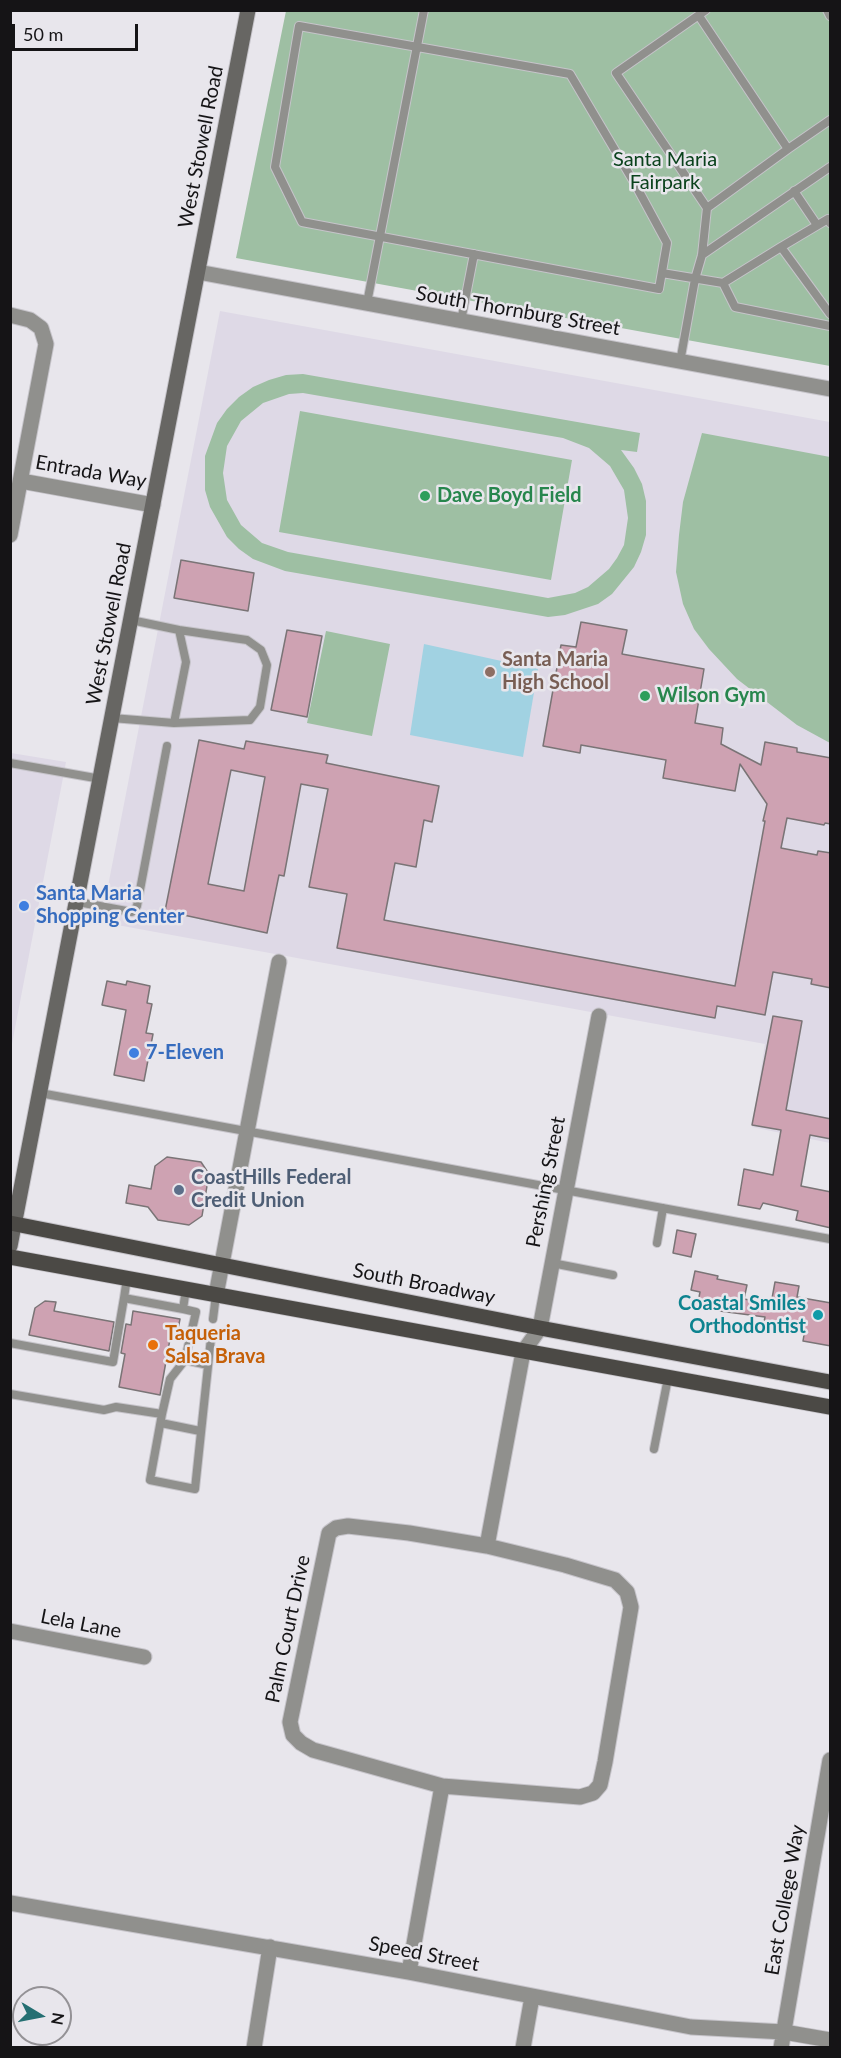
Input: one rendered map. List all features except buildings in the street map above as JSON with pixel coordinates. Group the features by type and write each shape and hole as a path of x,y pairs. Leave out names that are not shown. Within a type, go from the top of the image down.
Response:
{"main road":[{"name":"West Stowell Road","path":"10,1246 248,10"},
{"name":"South Broadway","path":"13,1224 540,1328 831,1382"},
{"path":"10,1257 831,1407"}],"street":[{"name":"South Thornburg Street","path":"198,272 831,389"},
{"path":"10,315 30,320 40,328 46,344 10,535"},
{"name":"Entrada Way","path":"21,481 153,505"},
{"path":"216,1295 279,962"},
{"name":"Pershing Street","path":"523,1352 540,1328 599,1016"},
{"path":"487,1546 523,1352"},
{"name":"Palm Court Drive","path":"348,1526 487,1546 615,1580 627,1592 631,1606 606,1762 600,1785 593,1794 580,1797 442,1786 313,1750 301,1743 293,1735 290,1722 329,1533 336,1528 348,1526"},
{"name":"Lela Lane","path":"10,1631 144,1657"},
{"name":"East College Way","path":"783,2040 831,1760"},
{"path":"409,1972 442,1786"},
{"name":"Speed Street","path":"10,1904 409,1972 692,2027 783,2040 831,2040"},
{"path":"254,2048 270,1947"},
{"path":"523,2048 532,1997"}],"lane":[{"path":"366,304 424,10"},
{"path":"680,362 695,279 702,255 707,208 616,73 706,10"},
{"path":"827,10 831,16"},
{"path":"699,16 788,149"},
{"path":"299,26 417,48 570,74 667,243 659,289 302,222 275,167 299,26"},
{"path":"707,208 831,120"},
{"path":"702,255 831,166"},
{"path":"794,191 817,225"},
{"path":"662,273 723,283 830,219"},
{"path":"781,247 831,314"},
{"path":"461,321 474,254"},
{"path":"723,283 735,308 831,326"},
{"path":"112,718 174,723 250,720 260,707 267,665 261,650 248,640 131,620"},
{"path":"174,723 186,662 179,630"},
{"path":"78,902 132,912 137,906 167,746"},
{"path":"10,764 101,779"},
{"path":"40,1093 831,1239"},
{"path":"657,1243 663,1208"},
{"path":"552,1263 614,1275"},
{"path":"10,1343 113,1362 127,1278"},
{"path":"183,1309 186,1289"},
{"path":"213,1319 216,1295"},
{"path":"124,1298 196,1312 185,1360 170,1379 150,1480 195,1489 211,1338"},
{"path":"185,1360 208,1365"},
{"path":"654,1449 668,1378"},
{"path":"10,1394 104,1410 116,1407 162,1414"},
{"path":"161,1423 200,1431"}],"shaded area":[{"name":"Santa Maria High School","path":"220,311 830,422 830,1143 752,1127 765,1044 101,922"},
{"name":"Santa Maria Shopping Center","path":"11,753 66,762 11,1049"}],"green space":[{"name":"Santa Maria Fairpark","path":"286,11 830,11 830,366 236,258"},
{"path":"303,374 640,433 637,452 621,450 642,484 646,501 646,535 634,567 612,594 598,604 565,615 548,617 285,571 253,559 227,537 210,507 205,490 205,456 217,423 239,397 253,387 286,375","holes":["303,393 563,438 589,448 610,466 624,490 628,518 624,545 609,569 588,587 575,593 548,598 288,552 262,543 241,525 227,500 223,473 227,446 241,421 263,403 289,394"]},
{"name":"Dave Boyd Field","path":"300,411 572,460 551,580 279,532"},
{"path":"702,433 830,457 830,743 797,725 737,679 694,629 683,604 676,572 679,535 683,502"},
{"path":"326,631 390,644 372,736 307,723"}],"water":[{"path":"424,644 538,669 523,757 410,735"}],"place":[{"name":"Dave Boyd Field","path":"425,496"},
{"name":"Santa Maria High School","path":"490,672"},
{"name":"Wilson Gym","path":"645,696"},
{"name":"Santa Maria Shopping Center","path":"24,906"},
{"name":"7-Eleven","path":"134,1053"},
{"name":"CoastHills Federal Credit Union","path":"179,1190"},
{"name":"Coastal Smiles Orthodontist","path":"818,1315"},
{"name":"Taqueria Salsa Brava","path":"153,1345"}]}
